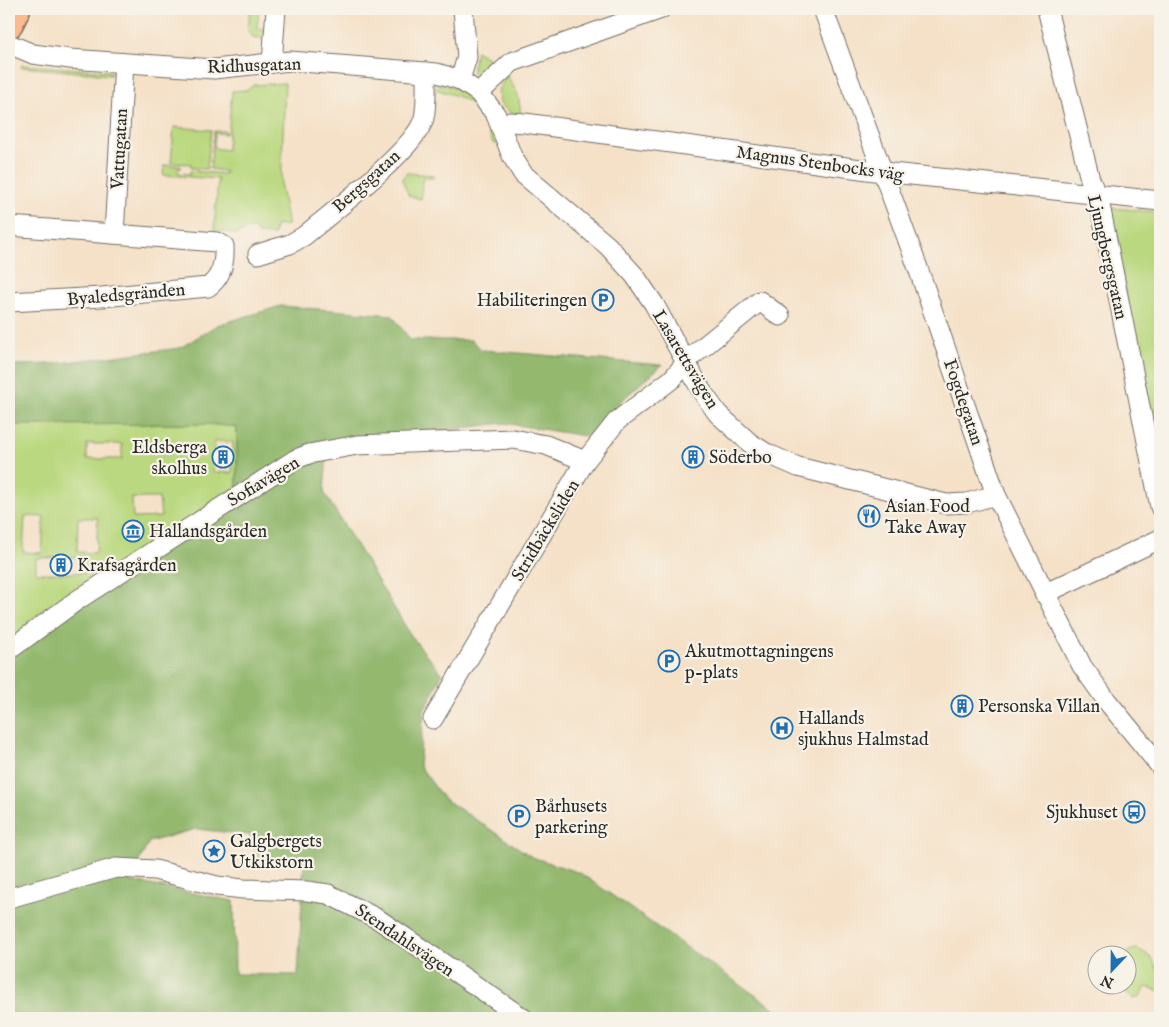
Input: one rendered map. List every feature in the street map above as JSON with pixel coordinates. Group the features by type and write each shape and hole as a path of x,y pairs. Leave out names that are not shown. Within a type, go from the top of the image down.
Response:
{"highway":[{"path":"9,25 17,9"}],"street":[{"path":"272,62 276,9"},
{"path":"460,80 467,57 463,9"},
{"path":"501,125 485,100 512,62 661,9"},
{"name":"Fogdegatan","path":"823,9 996,495 1044,594 1082,666 1107,701 1159,763"},
{"name":"Ljungbergsgatan","path":"1047,9 1095,195 1100,205 1160,507"},
{"name":"Ridhusgatan","path":"9,44 25,51 54,58 124,63 214,69 292,61 437,73 460,80 485,100"},
{"name":"Vattugatan","path":"114,234 124,63"},
{"name":"Bergsgatan","path":"258,254 290,244 304,236 380,172 415,135 424,120 426,72"},
{"name":"Magnus Stenbocks väg","path":"501,125 510,122 526,123 882,172 1160,201"},
{"name":"Lasarettsvägen","path":"501,125 512,156 523,174 608,246 635,276 654,304 686,365 718,414 737,433 766,453 784,462 946,504 967,503 996,495"},
{"path":"9,226 114,234"},
{"name":"Byaledsgränden","path":"9,302 102,297 208,287 219,276 225,258 224,246 217,242 114,234"},
{"name":"Stridbäcksliden","path":"433,718 585,461 617,421 672,379 692,356 760,301 780,316"},
{"name":"Sofiavägen","path":"9,650 76,601 142,557 296,459 309,454 357,445 513,439 546,445 585,461"},
{"path":"1044,594 1160,539"},
{"name":"Stendahlsvägen","path":"9,898 116,868 155,870 217,886 243,890 307,891 328,894 350,903 378,919 523,1018"}],"green space":[{"path":"250,9 259,9 257,28 268,30 267,39 253,37 248,32"},
{"path":"476,51 498,64 481,79 475,77 472,72"},
{"path":"22,65 108,71 112,74 21,67"},
{"path":"507,75 518,95 521,114 512,114 500,104 498,90"},
{"path":"285,83 281,188 288,225 275,226 274,235 257,234 253,227 236,234 214,230 218,179 163,175 164,165 181,166 181,169 178,168 178,173 190,174 190,171 225,174 225,171 210,169 214,131 226,131 226,134 215,133 214,148 227,150 232,91 248,90 253,85"},
{"path":"443,84 455,88 472,99 484,114 498,144 493,143 485,120 470,102 435,89"},
{"path":"174,127 211,130 207,169 191,168 191,164 171,163"},
{"path":"406,173 433,175 433,178 422,178 421,199 409,196 402,180"},
{"path":"1113,208 1160,212 1160,461 1109,213"},
{"path":"281,306 392,315 410,340 471,340 482,350 662,365 621,401 591,437 504,423 328,444 324,492 412,637 442,674 424,711 419,765 443,798 532,857 580,873 788,1018 9,1018 9,644 237,487 237,427 207,424 9,425 9,365 52,364 180,348 217,325","holes":["196,829 250,835 261,862 304,863 298,975 235,974 234,901 129,881 149,842"]},
{"name":"Hallandsgården","path":"207,424 237,427 237,487 9,644 9,425","holes":["214,441 233,442 232,473 213,472","87,444 122,444 122,459 87,459","132,498 159,498 161,517 133,518","25,516 44,517 42,553 23,552","78,518 98,518 96,553 77,552","86,557 86,573 36,573 36,558"]},
{"path":"1136,949 1149,956 1156,966 1160,991 1146,987 1139,998 1132,999 1127,994 1136,994"}],"place":[{"name":"Habiliteringen","path":"603,300"},
{"name":"Eldsberga skolhus","path":"223,457"},
{"name":"Söderbo","path":"693,457"},
{"name":"Asian Food Take Away","path":"869,516"},
{"name":"Hallandsgården","path":"133,531"},
{"name":"Krafsagården","path":"61,565"},
{"name":"Akutmottagningens p-plats","path":"669,661"},
{"name":"Personska Villan","path":"962,706"},
{"name":"Hallands sjukhus Halmstad","path":"782,728"},
{"name":"Sjukhuset","path":"1134,812"},
{"name":"Bårhusets parkering","path":"519,816"},
{"name":"Galgbergets Utkikstorn","path":"214,851"}]}
